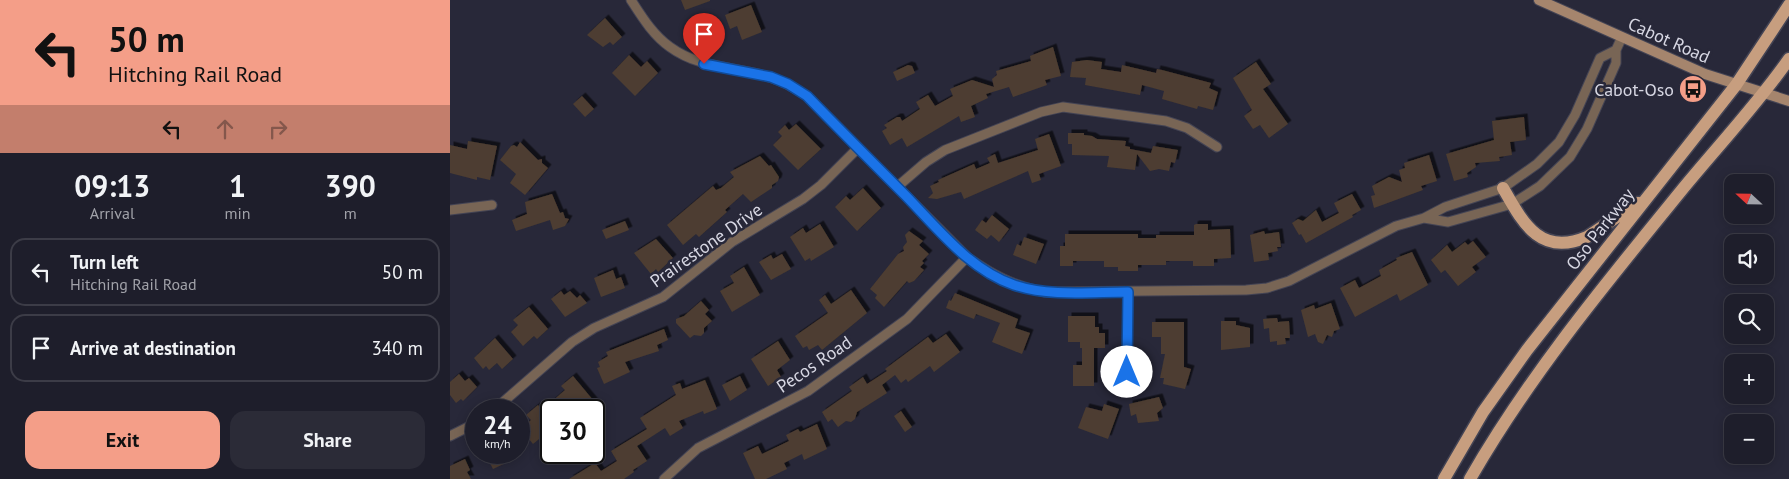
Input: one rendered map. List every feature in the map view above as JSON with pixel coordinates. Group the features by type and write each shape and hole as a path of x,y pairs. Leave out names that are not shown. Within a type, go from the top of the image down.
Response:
{"main road":[{"name":"Cabot Road","path":"1540,0 1736,85 1789,101"},
{"name":"Oso Parkway","path":"1444,479 1483,412 1527,350 1736,85 1788,6"},
{"path":"1470,479 1517,402 1558,346 1681,192 1765,94 1789,59"},
{"path":"1503,188 1524,223 1538,237 1557,242 1567,242 1587,237 1647,198"}],"street":[{"path":"630,0 647,26 669,47 689,59 711,66 752,72 788,84 807,96 967,257 1006,282 1044,292 1246,290 1267,288 1312,271 1396,226 1424,218 1445,207 1503,188 1536,164 1559,142 1575,115 1600,58 1616,50"},
{"path":"1424,218 1448,222 1512,204 1540,186 1570,156 1587,129 1616,63 1616,50 1622,37"},
{"path":"897,187 926,162 945,150 1041,112 1063,107 1166,122 1187,128 1217,146"},
{"name":"Prairestone Drive","path":"507,399 572,342 594,328 664,297 732,242 803,199 821,185 858,148"},
{"path":"450,210 492,205"},
{"name":"Pecos Road","path":"664,479 698,448 808,391 900,324 967,257"},
{"path":"1127,372 1128,292"},
{"path":"450,436 465,428"}],"building":[{"path":"681,0 710,0 710,1 685,10"},
{"path":"751,5 762,32 742,40 737,26 730,29 725,15"},
{"path":"605,18 622,37 613,45 610,42 603,47 587,35"},
{"path":"1053,47 1061,76 1045,80 1047,85 1013,97 1009,87 986,94 988,98 971,106 975,117 961,122 959,116 907,147 902,138 890,145 882,131 887,128 884,125 897,117 900,117 902,121 920,109 916,102 928,95 935,106 953,96 950,89 972,80 994,87 992,79 997,75 996,71 1031,61 1030,56"},
{"path":"629,55 641,67 647,61 658,73 635,96 612,73"},
{"path":"1087,60 1102,62 1101,69 1121,72 1122,65 1156,73 1157,69 1211,83 1209,88 1218,92 1213,110 1198,106 1197,109 1162,99 1164,91 1142,85 1140,95 1085,85 1086,78 1070,77 1072,62"},
{"path":"1256,62 1271,84 1263,89 1288,124 1269,138 1260,125 1253,129 1244,116 1252,110 1233,78"},
{"path":"908,65 912,66 915,73 897,81 893,72"},
{"path":"582,96 594,109 585,117 573,104"},
{"path":"1524,117 1526,140 1510,142 1512,155 1499,157 1500,161 1475,163 1476,167 1467,173 1468,177 1454,181 1446,154 1494,140 1492,121"},
{"path":"796,124 821,149 798,170 773,145 782,136 778,132 785,125 789,130"},
{"path":"1068,133 1084,133 1084,135 1097,139 1126,141 1125,146 1130,147 1130,149 1151,153 1153,146 1178,150 1175,163 1171,162 1169,171 1159,169 1150,171 1137,154 1135,170 1107,167 1109,156 1072,155 1072,144 1068,144"},
{"path":"1049,134 1061,166 1039,174 1041,180 1032,183 1028,171 964,199 961,192 937,199 928,198 933,193 930,186 939,182 938,180 974,164 976,169 990,163 987,158 995,154 998,163 1038,150 1035,139"},
{"path":"468,141 497,146 490,180 477,177 477,180 450,173 450,145 467,149"},
{"path":"520,142 538,160 542,159 542,163 548,168 525,195 510,183 516,174 500,160 511,146 517,147"},
{"path":"1429,155 1437,181 1421,186 1423,190 1374,208 1371,196 1375,195 1372,186 1389,177 1402,182 1399,170 1405,168 1404,163"},
{"path":"760,156 769,166 771,165 779,177 778,181 772,185 772,188 751,202 743,194 725,210 727,212 699,237 696,234 683,245 667,225 713,186 716,190 721,188 734,177 730,172"},
{"path":"863,188 881,208 857,231 835,207 846,196 850,200"},
{"path":"552,194 560,213 563,212 565,218 569,219 565,226 553,230 550,220 516,231 512,220 527,214 525,202"},
{"path":"1352,194 1361,210 1352,215 1353,217 1306,243 1292,223 1298,219 1303,221 1316,210 1322,222 1339,213 1334,203"},
{"path":"992,215 1009,229 999,242 991,235 987,239 975,230 982,220 986,223"},
{"path":"625,221 629,230 606,239 602,230"},
{"path":"820,224 834,247 811,261 810,258 805,261 790,237 803,228 806,233"},
{"path":"1208,224 1208,230 1230,229 1231,258 1214,259 1214,266 1193,266 1193,261 1166,261 1166,265 1138,265 1138,271 1118,271 1118,267 1104,267 1104,261 1073,261 1073,266 1060,266 1060,246 1065,246 1065,234 1138,234 1138,238 1156,238 1156,235 1194,235 1194,225"},
{"path":"909,231 923,241 919,245 929,254 922,261 924,263 920,267 924,270 914,281 909,283 907,281 884,307 875,298 877,295 870,289 898,254 904,251 903,247 907,242 905,235"},
{"path":"1264,231 1265,234 1279,232 1281,247 1277,247 1278,251 1268,253 1269,260 1254,262 1250,235"},
{"path":"1024,237 1044,244 1036,264 1013,255 1017,244 1021,246"},
{"path":"656,239 673,258 658,272 656,269 651,274 634,253"},
{"path":"1473,241 1486,257 1472,267 1476,272 1458,286 1445,270 1441,273 1431,260 1447,245 1452,252 1465,242 1468,245"},
{"path":"1412,252 1428,285 1400,301 1397,294 1355,317 1340,288 1355,280 1359,288 1381,276 1379,270 1397,260 1396,258"},
{"path":"782,254 791,269 771,280 759,262 771,255 773,259"},
{"path":"744,267 760,295 732,312 720,291 734,283 730,276"},
{"path":"613,270 616,279 621,277 625,288 601,297 594,278"},
{"path":"851,290 867,313 822,350 818,345 809,350 807,346 803,348 795,336 828,313 819,300 825,295 831,304"},
{"path":"561,291 564,295 570,291 577,298 580,295 587,303 565,317 551,299"},
{"path":"955,293 1018,319 1015,328 1030,333 1022,354 992,342 1000,323 976,314 974,319 946,308 949,300 951,301"},
{"path":"701,301 709,310 705,314 712,321 704,328 704,333 701,336 694,335 690,338 676,323 676,319 684,316"},
{"path":"1331,303 1340,329 1334,331 1332,337 1327,335 1323,344 1318,342 1315,334 1308,337 1301,310 1314,305 1315,309"},
{"path":"529,307 548,329 537,339 534,336 523,346 511,332 518,325 513,320"},
{"path":"1068,316 1095,316 1095,327 1099,327 1099,333 1105,333 1105,348 1094,348 1094,386 1073,386 1073,365 1082,365 1082,348 1080,348 1080,342 1068,342"},
{"path":"1277,318 1278,322 1289,321 1290,338 1285,338 1286,344 1277,345 1277,341 1270,342 1269,328 1264,329 1263,319"},
{"path":"1221,321 1236,321 1236,325 1250,328 1250,347 1221,350"},
{"path":"1152,322 1184,322 1184,367 1191,369 1185,389 1163,384 1164,378 1160,378 1165,354 1161,354 1161,337 1152,337"},
{"path":"664,329 668,340 657,345 659,351 625,362 630,372 604,384 597,368 600,367 598,362 608,356 606,352"},
{"path":"946,334 960,352 934,372 930,366 908,382 906,379 901,383 895,375 882,385 887,393 857,412 855,419 851,422 846,421 838,427 832,419 828,422 822,412 852,391 849,387 863,377 867,384 887,371 885,369 928,337 933,343"},
{"path":"495,338 513,359 502,369 497,363 489,370 486,366 483,369 474,358"},
{"path":"778,341 790,360 777,370 781,377 768,386 751,359"},
{"path":"459,374 465,381 469,378 477,387 463,401 461,399 456,403 450,395 450,382"},
{"path":"573,376 592,399 555,399 565,390 561,386"},
{"path":"740,376 747,390 730,401 722,385"},
{"path":"705,380 717,409 704,414 703,411 679,421 683,428 670,436 665,428 637,446 647,461 633,470 634,472 624,479 569,479 593,464 596,464 601,471 617,461 611,451 647,429 640,418 676,395 672,386 680,383 682,389"},
{"path":"1159,397 1163,408 1157,413 1159,421 1138,423 1136,414 1131,416 1129,404"},
{"path":"1104,404 1119,409 1108,439 1078,428 1086,407 1102,411"},
{"path":"538,405 540,407 540,438 533,444 530,440 530,412"},
{"path":"901,411 912,427 905,432 894,416"},
{"path":"817,424 827,449 804,460 802,454 784,463 787,469 766,479 755,479 743,453 758,446 762,454 789,441 786,435 798,429 800,432"},
{"path":"465,459 465,464 467,464 470,470 467,472 471,479 450,479 450,466"},
{"path":"490,464 504,464 493,469"}],"place":[{"name":"Cabot-Oso","path":"1693,89"}],"route":[{"path":"704,64 771,77 788,84 807,96 939,230 967,257 991,274 1014,285 1044,292 1128,292 1127,372"}]}
